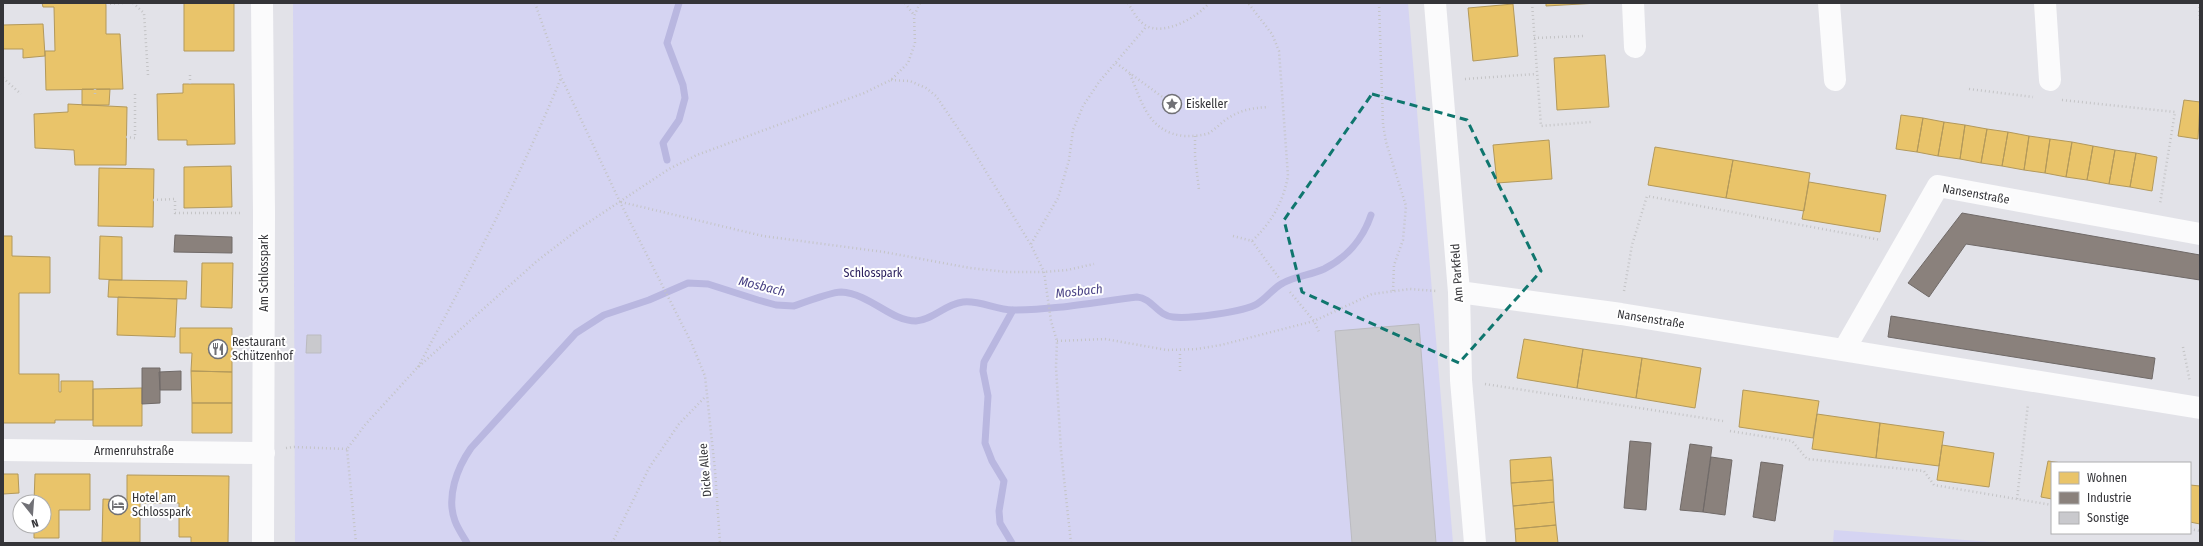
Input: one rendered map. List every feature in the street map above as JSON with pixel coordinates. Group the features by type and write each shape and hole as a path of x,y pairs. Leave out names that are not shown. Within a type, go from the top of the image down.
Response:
{"street":[{"name":"Am Schlosspark","path":"262,3 264,213 263,543"},
{"name":"Am Parkfeld","path":"1435,3 1459,292 1461,380 1475,543"},
{"path":"1633,3 1635,47"},
{"path":"1829,3 1835,80"},
{"path":"2045,3 2050,80"},
{"name":"Nansenstraße","path":"1844,350 1938,186 2200,234"},
{"name":"Nansenstraße","path":"1459,292 1620,314 2200,408"},
{"name":"Armenruhstraße","path":"3,450 264,453"}],"path":[{"path":"106,4 124,3"},
{"path":"133,3 144,13 148,75"},
{"name":"Dicke Allee","path":"535,3 561,77 620,202 674,307 705,376 715,470 720,543"},
{"path":"905,3 914,16"},
{"path":"356,543 347,449 365,425 416,369 537,261 580,228 669,168 697,155 864,93 891,80 908,63 915,43 914,16 920,3"},
{"path":"1128,3 1136,17 1146,26 1163,28 1184,22 1203,11 1209,3"},
{"path":"1248,3 1272,34 1279,51 1288,176 1285,196 1260,234 1252,242"},
{"path":"1379,3 1383,124 1386,142 1406,206 1403,240 1394,265 1393,291"},
{"path":"1532,3 1541,126 1592,122"},
{"path":"2199,3 2200,21"},
{"path":"1031,245 1058,198 1069,160 1073,130 1083,106 1099,82 1146,26"},
{"path":"1534,38 1583,36"},
{"path":"1116,63 1172,104"},
{"path":"1130,74 1144,108 1157,126 1175,135 1195,136 1209,133 1225,120 1247,108 1269,107"},
{"path":"1441,81 1536,74"},
{"path":"190,75 190,84"},
{"path":"416,369 493,228 541,128 561,77"},
{"path":"3,78 21,94"},
{"path":"891,80 910,81 926,88 936,96 974,152 1031,245 1044,272 1048,289 1051,321 1057,341 1056,367 1060,451 1071,543"},
{"path":"95,89 95,94"},
{"path":"1969,89 2036,97"},
{"path":"126,137 135,138 135,94"},
{"path":"2059,100 2175,112 2156,226"},
{"path":"1195,136 1195,156 1199,190"},
{"path":"1620,314 1632,245 1647,196 1905,244"},
{"path":"153,200 175,199 176,213 264,213"},
{"path":"620,202 763,236 884,252 970,268 1007,272 1044,272 1067,270 1094,264"},
{"path":"1233,236 1252,242 1279,278"},
{"path":"1057,341 1105,339 1180,351 1221,345 1314,321 1372,294 1410,289 1459,292"},
{"path":"1290,292 1314,321 1320,334"},
{"path":"2183,347 2190,383"},
{"path":"1180,351 1180,371"},
{"path":"1461,380 1723,421"},
{"path":"2017,499 2031,381"},
{"path":"612,543 649,468 679,424 706,395"},
{"path":"1730,431 1792,441 1807,459 1924,471 1934,485 2051,505"},
{"path":"264,453 294,446 347,449"}],"highlighted area":[{"path":"1372,94 1467,120 1541,271 1459,363 1302,292 1284,220"}],"green space":[{"name":"Schlosspark","path":"293,3 1408,3 1453,543 295,543"},
{"path":"1834,530 2004,543 1833,543"}],"building: Wohnen":[{"path":"42,3 106,3 106,34 120,34 123,89 46,90 45,51 55,51 54,7 43,7"},
{"path":"184,3 234,3 234,51 184,51"},
{"path":"1546,3 1598,3 1546,6"},
{"path":"1513,4 1518,56 1473,61 1468,8"},
{"path":"43,24 45,56 23,58 23,49 3,49 3,25"},
{"path":"1605,55 1609,107 1557,110 1554,58"},
{"path":"183,84 234,84 235,144 187,145 187,140 158,140 157,94 183,93"},
{"path":"82,89 110,89 109,105 82,105"},
{"path":"2184,100 2200,102 2198,139 2178,136"},
{"path":"68,104 127,107 126,165 75,165 74,150 35,148 34,114 68,112"},
{"path":"1901,115 1923,118 1917,152 1896,149"},
{"path":"1923,118 1944,122 1938,156 1917,152"},
{"path":"1944,122 1965,125 1960,159 1938,156"},
{"path":"1965,125 1987,129 1981,163 1960,159"},
{"path":"1987,129 2008,132 2002,166 1981,163"},
{"path":"2008,132 2029,136 2024,170 2002,166"},
{"path":"2029,136 2050,139 2045,173 2024,170"},
{"path":"2050,139 2072,142 2066,177 2045,173"},
{"path":"1549,140 1552,179 1497,183 1493,145"},
{"path":"2072,142 2093,146 2087,180 2066,177"},
{"path":"2093,146 2115,150 2109,184 2087,180"},
{"path":"1655,147 1733,160 1726,198 1648,185"},
{"path":"2115,150 2136,153 2130,187 2109,184"},
{"path":"2136,153 2157,157 2152,191 2130,187"},
{"path":"1733,160 1810,173 1804,211 1726,198"},
{"path":"231,166 232,207 184,208 184,167"},
{"path":"99,168 154,169 153,227 98,226"},
{"path":"1809,182 1886,195 1880,232 1802,219"},
{"path":"3,236 12,236 12,256 50,257 50,293 19,293 19,374 59,374 59,392 61,392 61,381 93,381 93,420 55,420 55,423 3,423"},
{"path":"100,236 122,237 122,280 99,279"},
{"path":"202,263 233,263 232,308 201,307"},
{"path":"109,280 187,281 186,299 108,297"},
{"path":"118,297 177,299 175,337 117,335"},
{"path":"180,328 232,328 232,372 191,371 192,353 180,353"},
{"path":"1524,339 1583,349 1577,388 1517,378"},
{"path":"1583,349 1642,358 1636,398 1577,388"},
{"path":"1642,358 1701,368 1695,408 1636,398"},
{"path":"191,371 232,372 232,403 192,403"},
{"path":"142,388 142,426 93,426 93,389"},
{"path":"1743,390 1819,401 1813,438 1739,427"},
{"path":"192,403 232,403 232,433 192,433"},
{"path":"1817,414 1880,423 1876,458 1812,449"},
{"path":"1880,423 1944,432 1939,466 1876,458"},
{"path":"1942,445 1994,453 1989,487 1937,480"},
{"path":"1551,457 1553,480 1511,483 1510,460"},
{"path":"2048,461 2055,462 2051,462 2051,499 2041,497"},
{"path":"3,474 18,474 19,493 3,494"},
{"path":"35,474 90,474 90,510 59,510 59,538 34,538 34,534 52,534 52,494 34,494"},
{"path":"127,475 229,476 228,543 191,543 191,537 179,537 179,503 140,503 140,542 102,542 103,499 127,500"},
{"path":"1553,480 1554,502 1513,506 1511,483"},
{"path":"2191,485 2200,486 2200,524 2191,522"},
{"path":"1554,502 1556,525 1515,529 1513,506"},
{"path":"1556,525 1558,543 1516,543 1515,529"}],"building: Industrie":[{"path":"1962,213 2200,255 2200,280 1966,244 1929,297 1908,283"},
{"path":"175,235 232,237 232,253 174,252"},
{"path":"1891,316 2155,358 2152,379 1888,337"},
{"path":"142,368 160,368 160,403 142,404"},
{"path":"181,371 181,390 160,390 159,372"},
{"path":"1630,441 1651,443 1646,510 1624,508"},
{"path":"1690,444 1712,447 1703,512 1680,510"},
{"path":"1711,457 1732,460 1725,515 1703,512"},
{"path":"1761,462 1783,465 1775,521 1753,517"}],"building: Sonstige":[{"path":"1419,324 1436,543 1352,543 1335,331"},
{"path":"307,335 321,335 321,353 306,353"}],"waterway":[{"path":"667,160 663,143 679,120 685,98 683,85 667,43 679,3"},
{"name":"Mosbach","path":"467,543 455,521 452,493 461,464 471,448 576,333 604,315 649,300 688,283 708,284 776,305 794,306 825,295 841,292 862,297 898,317 916,321 928,318 950,306 963,302 976,302 1007,310 1029,310 1137,297 1147,300 1163,314 1168,316 1203,316 1241,310 1250,307 1261,302 1283,283 1332,265 1353,247 1368,224 1371,215"},
{"path":"1012,543 1000,523 999,511 1004,481 992,461 985,443 988,396 983,371 984,362 1013,310"}],"place":[{"name":"Eiskeller","path":"1172,104"},
{"name":"Restaurant Schützenhof","path":"218,349"},
{"name":"Hotel am Schlosspark","path":"118,505"}]}
